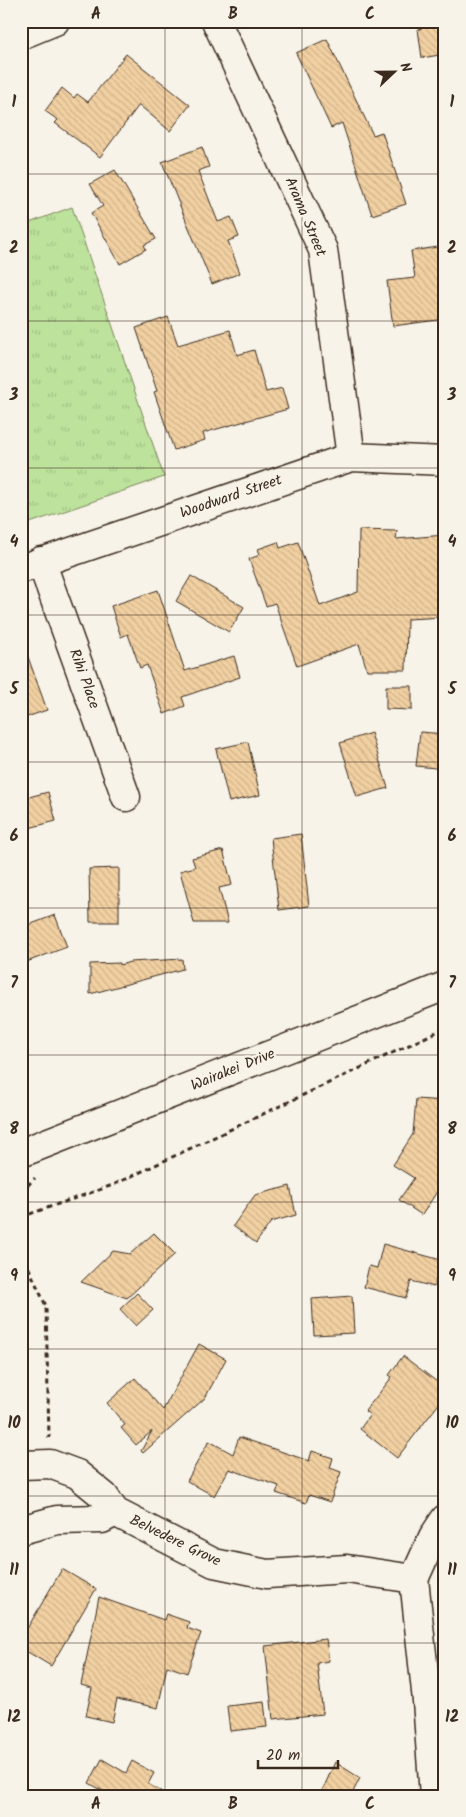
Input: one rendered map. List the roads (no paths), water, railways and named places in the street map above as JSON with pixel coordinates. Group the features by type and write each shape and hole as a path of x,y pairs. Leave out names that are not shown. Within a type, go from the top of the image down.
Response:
{"street":[{"path":"21,35 55,21"},
{"name":"Arama Street","path":"216,21 323,250 351,457"},
{"name":"Woodward Street","path":"31,565 351,457 445,461"},
{"name":"Rihi Place","path":"31,565 126,797"},
{"name":"Wairakei Drive","path":"21,1153 445,986"},
{"name":"Belvedere Grove","path":"21,1465 50,1464 77,1474 104,1496 115,1512 214,1563 268,1574 347,1569 414,1579"},
{"name":"Belvedere Grove","path":"21,1530 57,1520 102,1519 115,1512"},
{"path":"434,1796 427,1701 414,1579 433,1537 445,1519"}]}
